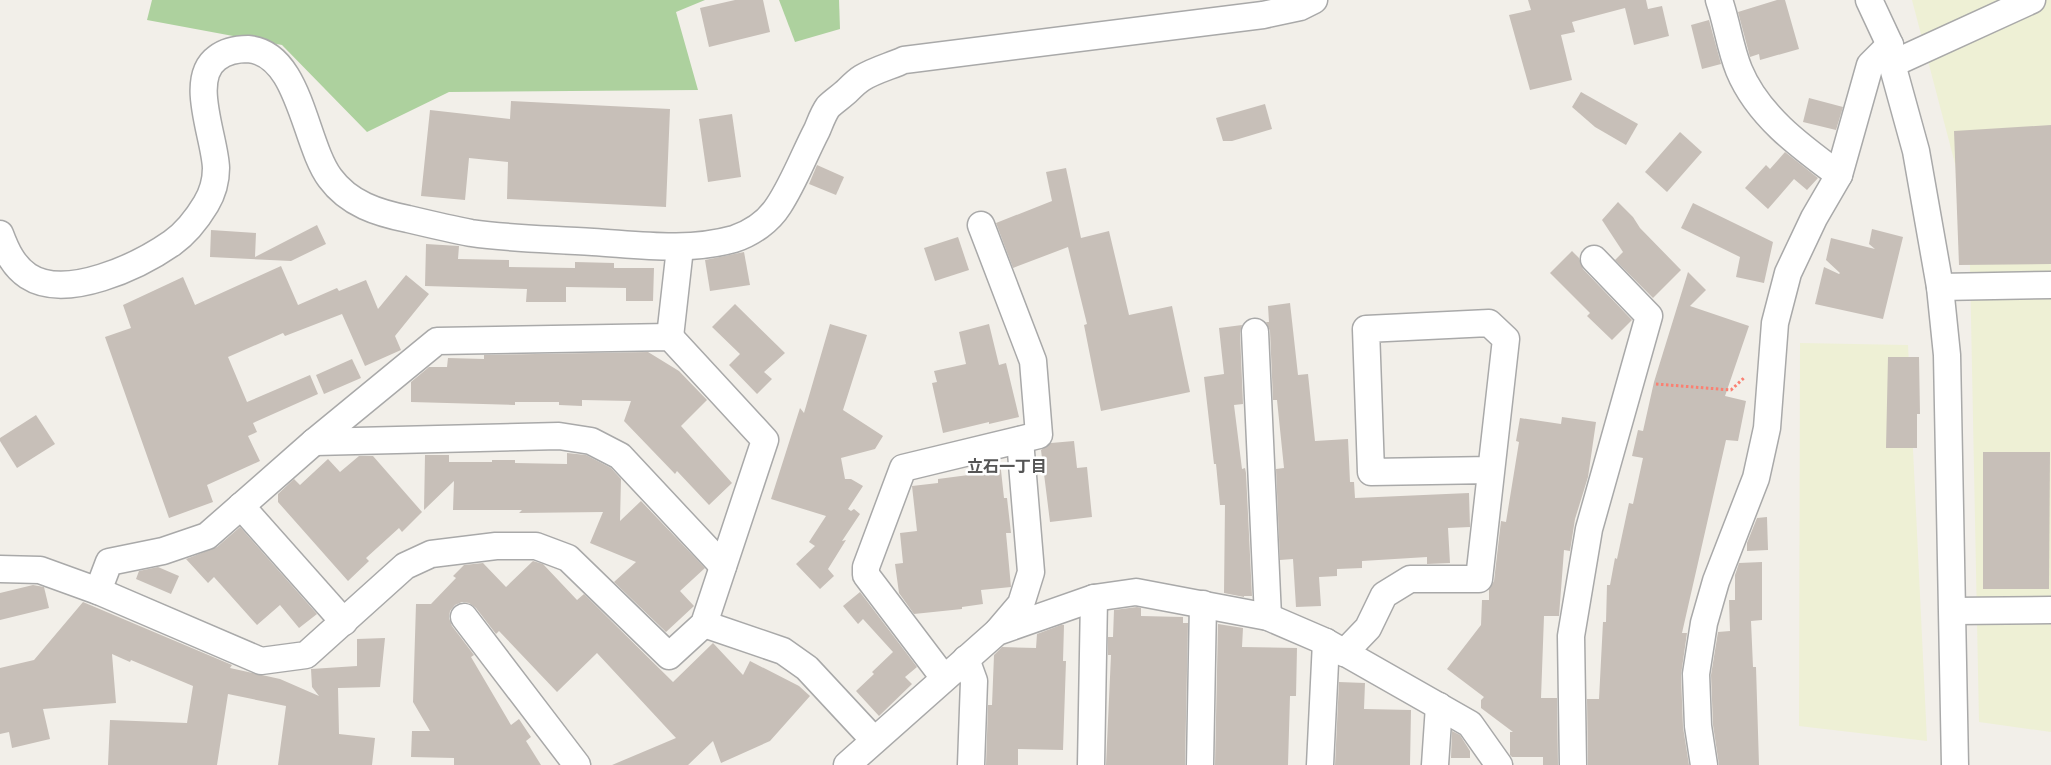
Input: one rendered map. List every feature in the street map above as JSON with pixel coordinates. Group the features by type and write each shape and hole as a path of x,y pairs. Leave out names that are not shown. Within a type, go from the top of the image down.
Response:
{"street":[{"path":"0,234 6,250 15,264 28,276 46,284 63,285 118,272 173,242 188,229 198,216 207,202 214,185 216,167 203,83 206,69 227,52 243,49 258,50 270,57 282,68 290,81 322,165 342,191 365,207 381,213 473,233 680,248 735,238 762,225 779,206 828,108 862,78 904,60 1263,15 1300,7 1314,0"},
{"path":"1719,0 1739,69 1748,88 1763,109 1780,127 1839,175"},
{"path":"1869,0 1891,54 1916,151 1940,288 1948,355 1955,765"},
{"path":"1704,765 1698,726 1696,674 1704,624 1716,581 1756,478 1767,428 1774,323 1788,273 1814,218 1839,175 1870,66 1891,54 2032,0"},
{"path":"944,678 866,575 866,567 903,468 1039,435 1033,362 981,226"},
{"path":"670,337 680,248"},
{"path":"1573,765 1571,636 1589,529 1649,316 1594,259"},
{"path":"1940,288 2051,285"},
{"path":"1335,648 1368,628 1384,595 1410,579 1479,579 1506,339 1489,323 1366,328 1371,472 1491,470"},
{"path":"1255,332 1268,617"},
{"path":"0,569 40,570 98,591 261,660 306,655 405,566 431,554 506,546 536,546 568,558 669,656 704,624 765,440 670,337 437,341 314,442 207,536 163,551 109,562 98,591"},
{"path":"314,442 560,436 591,441 620,456 723,566"},
{"path":"847,765 997,632 1021,604 1031,572 1020,440"},
{"path":"241,506 344,622"},
{"path":"997,632 1094,598 1136,592 1268,617 1335,648 1470,724 1500,765"},
{"path":"1091,765 1094,598"},
{"path":"1200,765 1203,604"},
{"path":"1953,611 2051,610"},
{"path":"464,617 577,765"},
{"path":"704,624 782,651 807,668 874,740"},
{"path":"1320,765 1335,648"},
{"path":"966,659 974,681 972,765"},
{"path":"1435,765 1439,706"}],"path":[{"path":"1631,382 1730,390 1771,356"}],"green space":[{"path":"152,0 705,0 676,12 698,90 449,92 367,132 282,45 147,20"},
{"path":"779,0 839,0 840,29 795,42"},
{"path":"1912,0 2051,0 2051,732 1979,722 1969,217"},
{"path":"1800,343 1908,345 1927,741 1799,726"}],"building":[{"path":"735,0 763,0 770,32 709,47 700,8"},
{"path":"1528,0 1646,0 1648,9 1662,6 1669,36 1634,45 1625,8 1572,22 1575,32 1561,35 1572,80 1530,90 1509,15 1531,10"},
{"path":"1777,0 1785,0 1799,49 1760,60 1759,54 1750,57 1738,12"},
{"path":"1709,20 1721,64 1702,69 1691,25"},
{"path":"1581,92 1638,124 1626,145 1595,127 1572,107"},
{"path":"1809,98 1843,107 1836,130 1803,122"},
{"path":"511,101 670,109 666,207 507,199 508,162 469,158 465,200 421,196 430,110 510,119"},
{"path":"1265,104 1272,129 1232,141 1223,141 1216,118"},
{"path":"732,114 741,177 708,182 699,119"},
{"path":"2051,125 2051,264 1959,265 1954,131"},
{"path":"1680,132 1702,152 1667,192 1645,172"},
{"path":"1785,152 1818,178 1807,190 1794,179 1768,209 1745,188 1766,165 1770,169"},
{"path":"817,165 844,177 836,195 809,184"},
{"path":"1066,168 1081,238 1109,231 1129,315 1172,306 1190,392 1101,411 1084,325 1087,324 1068,247 1013,268 996,223 1052,201 1046,172"},
{"path":"1618,202 1633,217 1640,228 1681,270 1653,298 1615,260 1623,252 1602,220"},
{"path":"1693,203 1773,242 1764,283 1736,277 1740,257 1681,228"},
{"path":"317,225 326,244 291,261 210,257 211,230 256,233 255,257"},
{"path":"1872,229 1903,237 1883,319 1815,304 1824,267 1840,273 1826,260 1831,238 1875,249 1869,244"},
{"path":"958,237 969,270 935,281 924,248"},
{"path":"426,244 459,246 458,259 509,260 509,267 575,268 575,262 614,263 614,268 654,268 653,301 626,301 626,288 566,287 566,302 526,302 527,289 425,286"},
{"path":"1572,251 1579,258 1583,269 1632,320 1612,340 1587,316 1590,313 1550,273"},
{"path":"744,252 750,285 710,291 705,260"},
{"path":"281,266 298,305 337,288 339,291 366,280 378,309 406,275 429,294 395,336 401,350 365,366 342,314 285,336 283,333 228,357 247,402 310,375 318,394 253,423 257,432 248,436 260,461 207,485 213,502 169,518 105,337 131,328 123,305 183,277 195,305"},
{"path":"1688,272 1706,290 1690,306 1749,326 1725,396 1746,401 1738,441 1726,440 1682,633 1687,633 1681,675 1683,727 1689,765 1588,765 1587,699 1599,699 1603,622 1606,622 1607,585 1610,585 1615,558 1617,559 1629,503 1633,504 1643,458 1632,456 1638,430 1643,431 1654,382"},
{"path":"1290,303 1298,375 1308,374 1315,441 1348,439 1350,482 1354,482 1355,498 1469,493 1470,527 1448,528 1450,563 1427,564 1427,557 1362,561 1362,568 1337,569 1337,576 1319,577 1321,606 1296,607 1293,559 1280,560 1276,469 1284,468 1277,400 1273,400 1270,331 1266,322 1269,322 1268,306"},
{"path":"735,304 785,353 764,372 772,379 757,394 729,365 740,354 712,327"},
{"path":"830,324 867,335 843,410 883,436 875,449 841,458 845,479 851,479 863,486 848,509 851,511 854,509 860,514 842,541 846,540 828,569 834,576 820,589 796,564 815,546 809,542 826,516 771,499 800,408 804,413"},
{"path":"989,324 999,365 1006,363 1019,417 943,433 932,383 937,382 934,371 966,364 959,332"},
{"path":"1242,325 1240,333 1243,404 1234,405 1242,469 1245,468 1246,473 1252,596 1244,597 1224,593 1225,505 1220,505 1204,377 1224,374 1219,328"},
{"path":"648,352 679,371 707,400 681,426 732,483 709,505 677,471 675,474 624,421 631,401 582,400 582,406 559,405 559,402 515,402 515,405 411,402 411,382 429,367 447,367 448,358 484,359 484,355"},
{"path":"1888,357 1919,357 1920,414 1917,414 1917,448 1886,448"},
{"path":"352,359 361,378 324,394 316,375"},
{"path":"36,415 55,444 17,468 0,438"},
{"path":"1562,417 1596,422 1588,477 1575,519 1570,551 1564,550 1559,616 1544,616 1541,698 1557,698 1558,765 1543,765 1543,757 1512,757 1510,755 1510,732 1513,732 1481,708 1481,700 1484,697 1447,669 1481,625 1482,600 1489,600 1489,589 1494,581 1501,521 1506,522 1519,442 1516,441 1520,418 1561,424"},
{"path":"1074,441 1077,468 1087,467 1092,517 1050,522 1041,450 1051,443"},
{"path":"1983,452 2050,452 2049,589 1983,589"},
{"path":"567,453 586,455 611,468 621,479 620,521 641,501 705,568 680,591 694,606 666,632 614,582 636,562 590,543 603,512 519,513 522,510 453,510 454,481 424,510 425,455 449,455 449,462 515,460 515,463 567,464"},
{"path":"359,456 373,456 422,512 402,532 399,528 366,558 369,561 348,581 278,502 278,494 294,479 300,485 328,459 340,472"},
{"path":"1000,461 1004,498 1007,498 1011,533 1006,533 1011,587 981,590 983,604 962,607 962,609 914,614 899,593 895,564 903,563 900,533 917,531 912,486 938,483 938,479 976,474 975,466"},
{"path":"1767,517 1768,550 1747,551 1747,543 1757,518"},
{"path":"240,527 317,614 299,628 280,605 257,625 214,577 208,583 186,559 217,547"},
{"path":"533,561 543,564 577,600 584,594 673,682 713,643 743,675 750,661 799,686 810,696 770,741 721,763 713,741 688,765 612,765 676,738 597,653 557,692 499,631 496,634 476,608 469,603 462,602 455,605 450,611 449,618 452,626 474,655 471,657 511,725 519,719 531,737 526,741 541,765 454,765 454,758 411,757 412,731 430,731 413,702 416,604 431,604 456,578 453,576 464,565 483,563 506,587"},
{"path":"1762,562 1762,620 1751,621 1753,667 1756,667 1759,765 1719,765 1713,725 1711,675 1718,632 1730,631 1729,600 1735,600 1735,575 1739,563"},
{"path":"158,567 179,576 171,594 136,579 139,571"},
{"path":"33,585 44,587 49,608 0,620 0,593"},
{"path":"860,592 917,667 905,677 912,684 879,716 856,691 893,652 863,619 858,624 843,606"},
{"path":"83,602 232,665 230,668 280,679 319,696 312,687 311,669 357,666 357,639 385,638 380,687 338,688 339,734 375,738 372,765 278,765 286,706 228,694 217,765 108,765 110,720 187,723 193,686 112,654 116,703 43,709 50,739 12,748 9,732 0,734 0,668 34,660"},
{"path":"1141,608 1141,616 1183,617 1183,623 1188,623 1185,765 1106,765 1111,655 1108,655 1108,637 1113,637 1114,610"},
{"path":"1218,624 1243,628 1242,647 1297,648 1296,696 1290,696 1288,765 1215,765"},
{"path":"1064,625 1063,661 1066,661 1063,750 1018,749 1018,765 986,765 988,705 992,705 994,655 1002,647 1036,648 1037,634"},
{"path":"1339,682 1365,683 1364,709 1411,710 1410,765 1335,765"},
{"path":"1452,731 1460,735 1470,751 1470,758 1451,758"}],"district":[{"name":"立石一丁目","path":"1007,466"}]}
